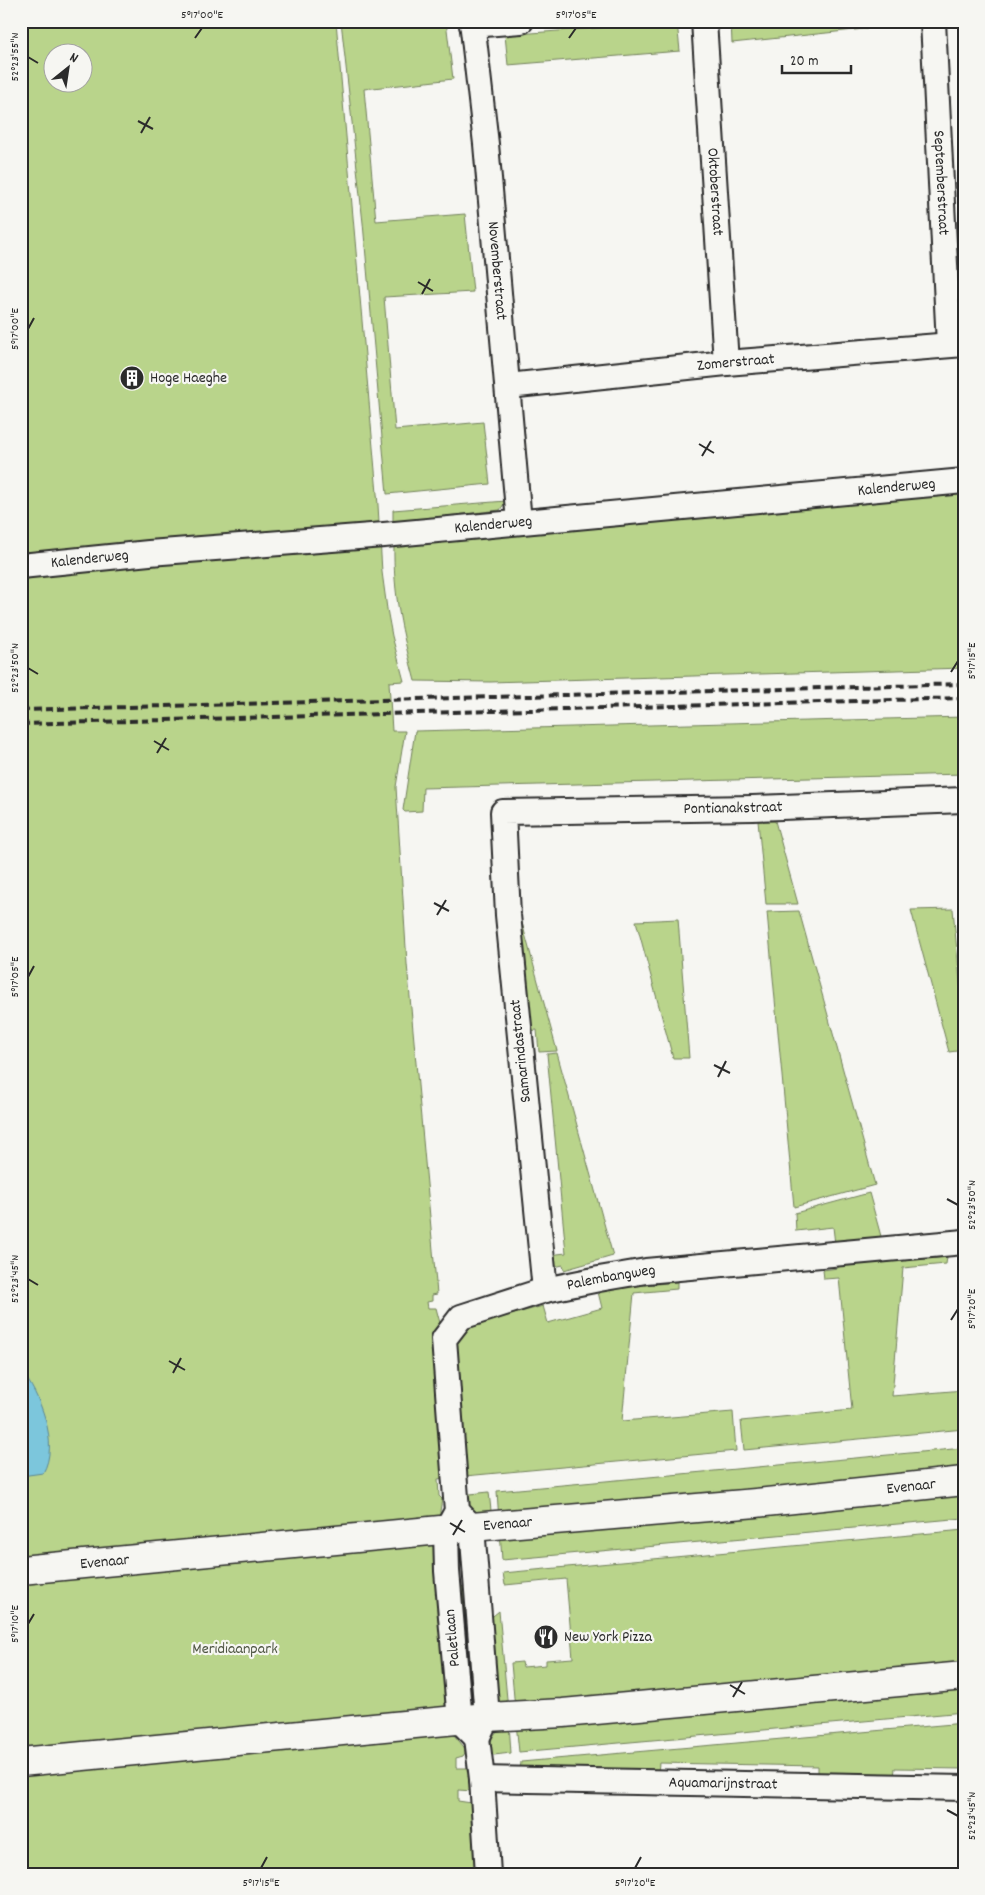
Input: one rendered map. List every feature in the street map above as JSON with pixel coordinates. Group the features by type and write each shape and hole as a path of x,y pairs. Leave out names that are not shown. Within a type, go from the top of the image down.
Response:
{"main road":[{"name":"Evenaar","path":"21,1570 458,1523 756,1504 964,1481"},
{"path":"21,1762 198,1744 475,1725 563,1713 964,1676"}],"street":[{"path":"472,23 521,21"},
{"name":"Oktoberstraat","path":"704,21 726,363"},
{"name":"Septemberstraat","path":"933,21 956,345"},
{"name":"Novemberstraat","path":"472,23 486,144 519,522"},
{"name":"Zomerstraat","path":"508,386 726,363 956,345"},
{"name":"Kalenderweg","path":"21,566 149,553 384,535 964,481"},
{"name":"Pontianakstraat","path":"503,812 752,808 964,800"},
{"name":"Samarindastraat","path":"503,812 508,915 545,1290"},
{"name":"Palembangweg","path":"458,1523 444,1339 460,1317 545,1290 646,1271 964,1242"},
{"name":"Paletlaan","path":"458,1523 448,1571 475,1725 482,1779 488,1874"},
{"name":"Aquamarijnstraat","path":"482,1779 964,1788"}],"green space":[{"name":"Meridiaanpark","path":"21,21 336,21 378,505 382,572 392,636 404,681 389,682 392,731 405,731 396,787 407,964 437,1294 432,1295 432,1301 427,1302 428,1308 436,1308 440,1323 436,1331 444,1478 438,1479 439,1496 442,1499 440,1511 454,1735 464,1747 465,1753 463,1756 456,1758 456,1768 467,1768 470,1771 473,1791 458,1790 458,1801 478,1804 484,1874 21,1874"},
{"path":"341,21 446,21 453,79 364,89 376,221 465,214 473,292 384,297 395,430 483,422 490,484 387,494 363,223"},
{"path":"731,21 901,21 902,25 732,43"},
{"path":"677,22 680,51 508,65 505,35"},
{"path":"964,491 964,668 490,682 415,681 399,613 395,580 394,543"},
{"path":"506,501 500,510 393,522 393,510"},
{"path":"964,717 964,774 423,788 422,811 405,812 403,810 415,731"},
{"path":"758,821 775,821 798,904 766,904"},
{"path":"953,909 964,1024 964,1050 949,1052 911,910"},
{"path":"799,911 875,1185 794,1207 767,912"},
{"path":"521,919 557,1051 539,1052 537,1030 528,1031 517,920"},
{"path":"678,919 689,1058 673,1058 636,921"},
{"path":"557,1053 613,1256 564,1270 563,1265 550,1268 549,1255 566,1253 547,1054"},
{"path":"869,1193 882,1240 835,1244 833,1227 796,1231 795,1213"},
{"path":"947,1257 946,1264 903,1268 892,1396 964,1390 964,1429 744,1450 741,1421 852,1410 839,1278 824,1279 823,1270 838,1268 838,1266"},
{"path":"677,1282 677,1289 634,1293 622,1421 733,1412 736,1451 465,1476 454,1349 459,1334 470,1326 543,1306 548,1323 602,1308 598,1292 616,1288"},
{"path":"964,1448 964,1477 499,1521 497,1491"},
{"path":"964,1490 964,1518 502,1560 500,1531"},
{"path":"489,1492 492,1520 471,1508 467,1495"},
{"path":"964,1530 964,1668 515,1709 511,1663 522,1662 523,1667 546,1665 546,1660 573,1658 566,1579 505,1585 503,1573"},
{"path":"463,1586 469,1588 477,1686 472,1689 467,1687 458,1590"},
{"path":"499,1611 508,1710 496,1706 487,1621"},
{"path":"964,1682 964,1712 519,1752 516,1723"},
{"path":"964,1723 964,1769 895,1768 894,1778 818,1776 818,1766 659,1763 658,1773 520,1770 521,1762"},
{"path":"509,1724 511,1753 494,1755 490,1753 494,1735"}],"water":[{"path":"21,1370 41,1406 49,1434 49,1448 48,1461 43,1473 21,1476"}],"railway":[{"path":"21,710 964,684"},
{"path":"21,724 964,698"}],"place":[{"name":"Hoge Haeghe","path":"132,378"},
{"name":"New York Pizza","path":"546,1637"}]}
